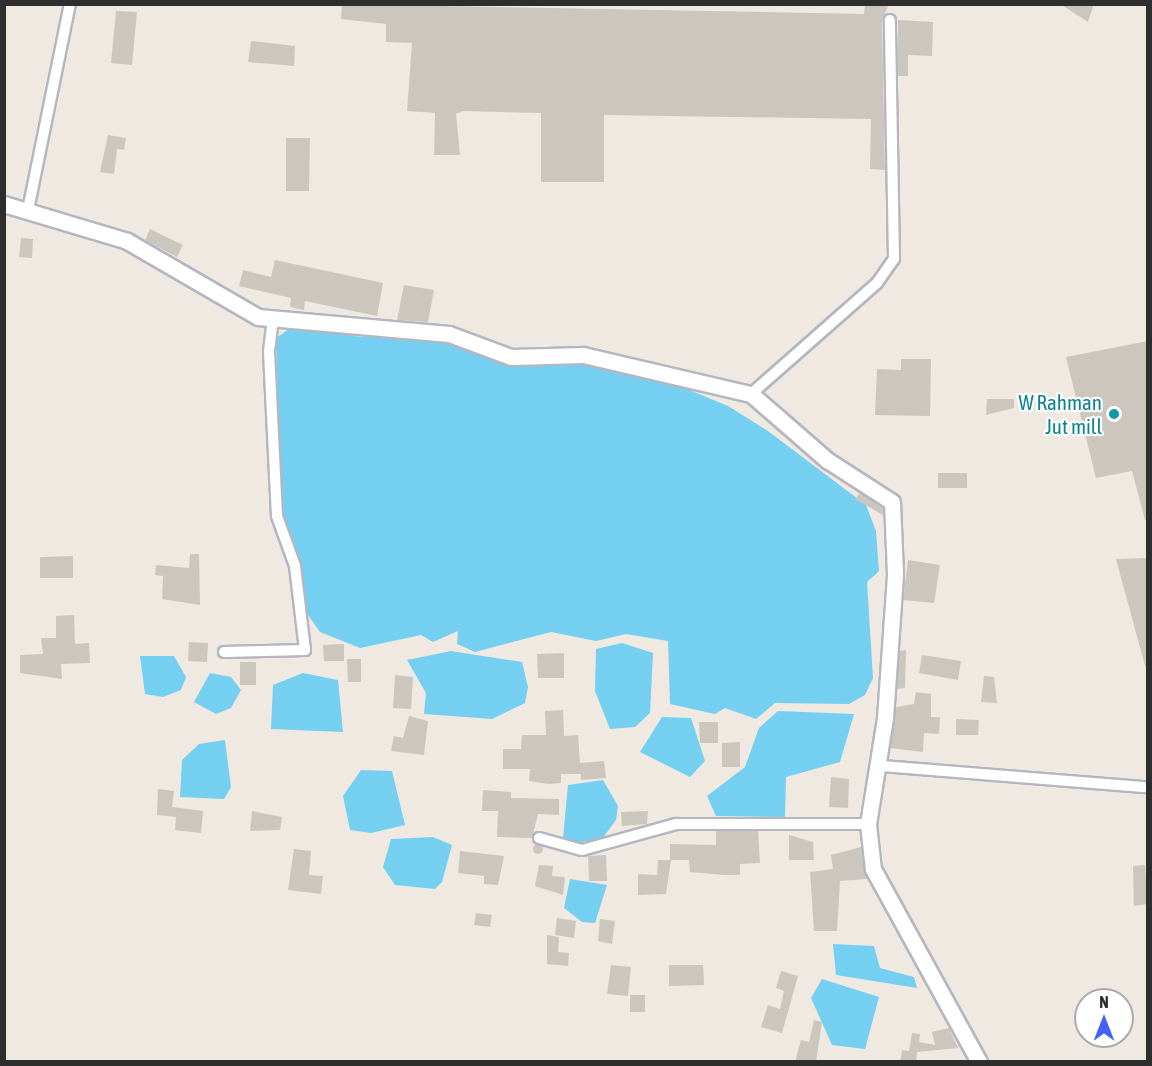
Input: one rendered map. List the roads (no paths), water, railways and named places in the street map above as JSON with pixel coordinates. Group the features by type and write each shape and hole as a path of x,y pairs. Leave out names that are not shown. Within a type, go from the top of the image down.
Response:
{"street":[{"path":"28,210 70,4"},
{"path":"752,393 877,283 894,259 890,20"},
{"path":"4,204 127,241 258,317 449,334 511,357 583,355 752,393 827,460 892,502 895,575 881,766 868,824 873,869 979,1062"},
{"path":"224,652 305,650 295,566 277,516 269,351 273,319"},
{"path":"881,766 1144,787"},
{"path":"539,838 582,850 676,824 868,824"}],"water":[{"path":"292,327 362,337 449,334 515,359 583,352 613,372 670,382 728,406 768,431 866,505 876,531 879,571 867,582 873,678 865,695 849,704 775,703 756,719 725,708 715,714 670,704 668,641 626,634 596,641 551,632 475,652 457,644 458,631 433,642 421,635 360,648 320,632 306,612 282,521 276,338"},
{"path":"622,643 653,653 650,713 635,727 610,729 595,691 596,649"},
{"path":"451,651 522,662 528,687 525,703 492,719 424,714 426,693 407,660"},
{"path":"140,656 174,656 186,677 181,690 163,697 145,694"},
{"path":"210,673 231,677 241,690 231,708 216,714 194,702"},
{"path":"303,673 338,680 343,732 271,729 273,685"},
{"path":"778,711 854,714 840,762 786,777 785,817 716,816 707,796 745,767 759,728"},
{"path":"662,717 691,718 705,761 690,777 640,752"},
{"path":"225,740 231,787 224,799 180,797 182,760 199,744"},
{"path":"361,770 392,771 405,825 371,833 350,830 343,796"},
{"path":"603,780 618,806 616,820 602,839 573,843 563,838 568,785"},
{"path":"433,837 452,845 442,882 435,889 395,885 383,867 391,839"},
{"path":"570,879 607,885 595,923 582,922 564,908"},
{"path":"833,944 874,946 880,968 914,977 917,988 836,975"},
{"path":"822,979 879,997 865,1049 832,1045 811,998"}],"place":[{"name":"W Rahman Jut mill","path":"1114,414"}]}
